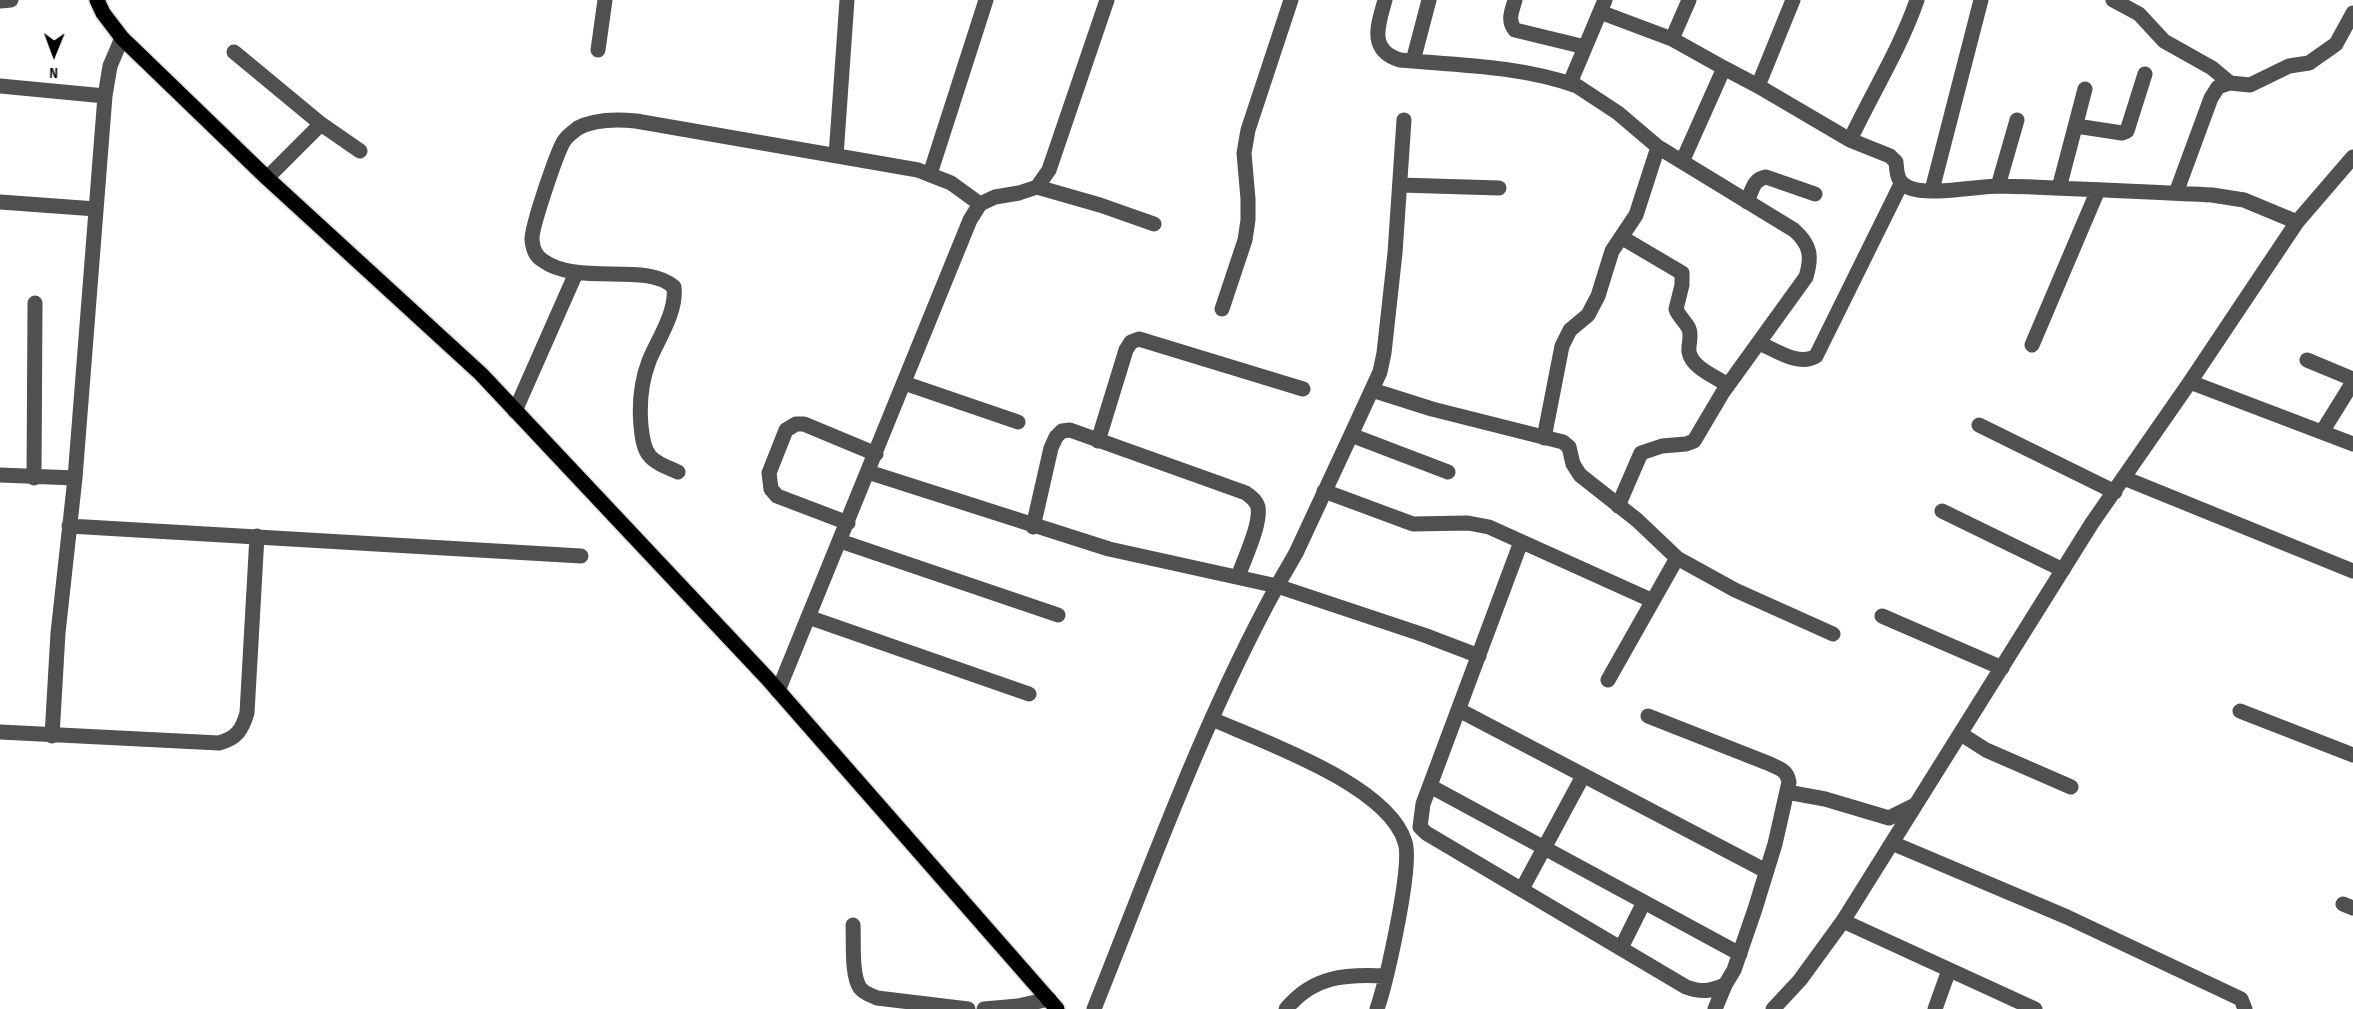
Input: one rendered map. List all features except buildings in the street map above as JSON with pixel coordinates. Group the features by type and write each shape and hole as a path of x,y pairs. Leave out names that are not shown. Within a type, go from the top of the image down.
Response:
{"main road":[{"path":"98,0 103,13 122,38 267,178 481,374 778,691 1053,1004"}],"street":[{"path":"0,1 11,0"},
{"path":"598,50 605,0"},
{"path":"836,156 847,0"},
{"path":"930,174 986,0"},
{"path":"1037,187 1049,170 1107,0"},
{"path":"1222,309 1245,240 1248,220 1244,153 1248,130 1291,0"},
{"path":"1384,0 1378,25 1378,42 1387,56 1413,62 1538,74 1577,86 1618,114 1658,147 1794,230 1804,239 1810,250 1811,262 1806,277 1728,385 1694,441 1662,446 1641,453 1618,506"},
{"path":"1413,62 1429,0"},
{"path":"1515,0 1510,16 1511,25 1515,30 1585,47"},
{"path":"1672,39 1689,0"},
{"path":"1758,86 1793,0"},
{"path":"1850,140 1870,97 1907,30 1917,0"},
{"path":"1932,190 1981,0"},
{"path":"2112,0 2139,14 2164,41 2212,68 2230,83"},
{"path":"1570,83 1602,6 1672,39 1850,140 1890,156 1896,162 1897,175 1901,184 1915,190 1998,186 2212,195 2244,200 2297,222"},
{"path":"2176,193 2211,98 2218,87 2230,83 2250,85 2289,66 2309,63 2322,56 2336,44 2353,13"},
{"path":"52,736 58,633 75,478 105,96 111,66 122,38"},
{"path":"234,52 321,124 360,151"},
{"path":"1682,162 1724,68"},
{"path":"2076,126 2122,133 2127,131 2145,74"},
{"path":"0,86 105,96"},
{"path":"2059,188 2085,89"},
{"path":"678,472 653,461 646,452 640,410 642,386 648,364 672,307 675,287 666,280 648,277 576,273 544,261 535,254 532,239 535,219 564,141 576,129 592,123 618,119 636,121 918,170 951,183 980,204"},
{"path":"1094,1009 1212,720 1258,618 1296,554 1380,372 1384,353 1400,185 1404,120"},
{"path":"1998,186 2017,120"},
{"path":"267,178 321,124"},
{"path":"1544,438 1562,346 1569,330 1588,315 1598,296 1612,250 1636,215 1658,147"},
{"path":"1773,1009 1800,980 1843,921 2063,570 2297,222 2353,157"},
{"path":"1747,202 1755,182 1759,178 1766,177 1815,194"},
{"path":"1759,343 1800,361 1809,361 1816,356 1901,184"},
{"path":"1400,185 1498,188"},
{"path":"778,691 970,220 980,204 995,197 1037,187 1100,205 1154,224"},
{"path":"2032,345 2098,190"},
{"path":"0,202 96,210"},
{"path":"1621,237 1682,273 1682,285 1676,309 1689,329 1688,350 1691,359 1700,368 1728,385"},
{"path":"515,411 576,273"},
{"path":"34,478 35,303"},
{"path":"1098,441 1126,350 1131,342 1139,339 1303,388"},
{"path":"2307,360 2353,380 2322,432"},
{"path":"2190,382 2353,444"},
{"path":"904,383 1018,422"},
{"path":"1372,390 1432,410 1563,442 1569,447 1573,464 1580,475 1637,520 1677,558 1735,590 1833,634"},
{"path":"848,523 777,496 771,489 769,473 786,430 796,424 804,424 876,454"},
{"path":"1979,425 2115,492"},
{"path":"1033,527 1051,447 1062,431 1070,430 1246,493 1255,500 1258,507 1258,520 1238,577"},
{"path":"1351,435 1448,472"},
{"path":"868,472 1033,527 1109,549 1276,586 1424,635 1479,656"},
{"path":"0,475 75,478"},
{"path":"2124,478 2353,571"},
{"path":"1324,491 1413,524 1476,524 1651,600"},
{"path":"1942,511 2063,570"},
{"path":"69,526 581,556"},
{"path":"0,732 219,743 232,740 243,729 247,713 257,536"},
{"path":"840,541 1058,615"},
{"path":"1521,543 1421,811 1420,827 1426,833 1686,987 1698,992 1709,992 1725,985"},
{"path":"1608,680 1651,600 1677,558"},
{"path":"1882,616 2002,668"},
{"path":"808,617 1029,694"},
{"path":"1460,710 1766,871"},
{"path":"2240,711 2353,756"},
{"path":"1648,716 1784,770 1788,775 1787,792 1766,871 1740,954 1715,1009"},
{"path":"1212,720 1327,770 1380,806 1400,830 1406,843 1407,855 1396,927 1377,1009"},
{"path":"1961,734 1986,750 2071,787"},
{"path":"1522,889 1583,776"},
{"path":"1430,786 1740,954"},
{"path":"1787,792 1825,799 1889,818 1917,803"},
{"path":"1893,843 2067,917 2157,959 2241,999 2245,1009"},
{"path":"1621,948 1644,902"},
{"path":"1843,921 2035,1009"},
{"path":"853,925 855,976 866,994 877,998 968,1009"},
{"path":"1935,1009 1949,970"},
{"path":"1286,1009 1304,992 1334,976 1385,976"},
{"path":"984,1009 1053,1004"}]}
